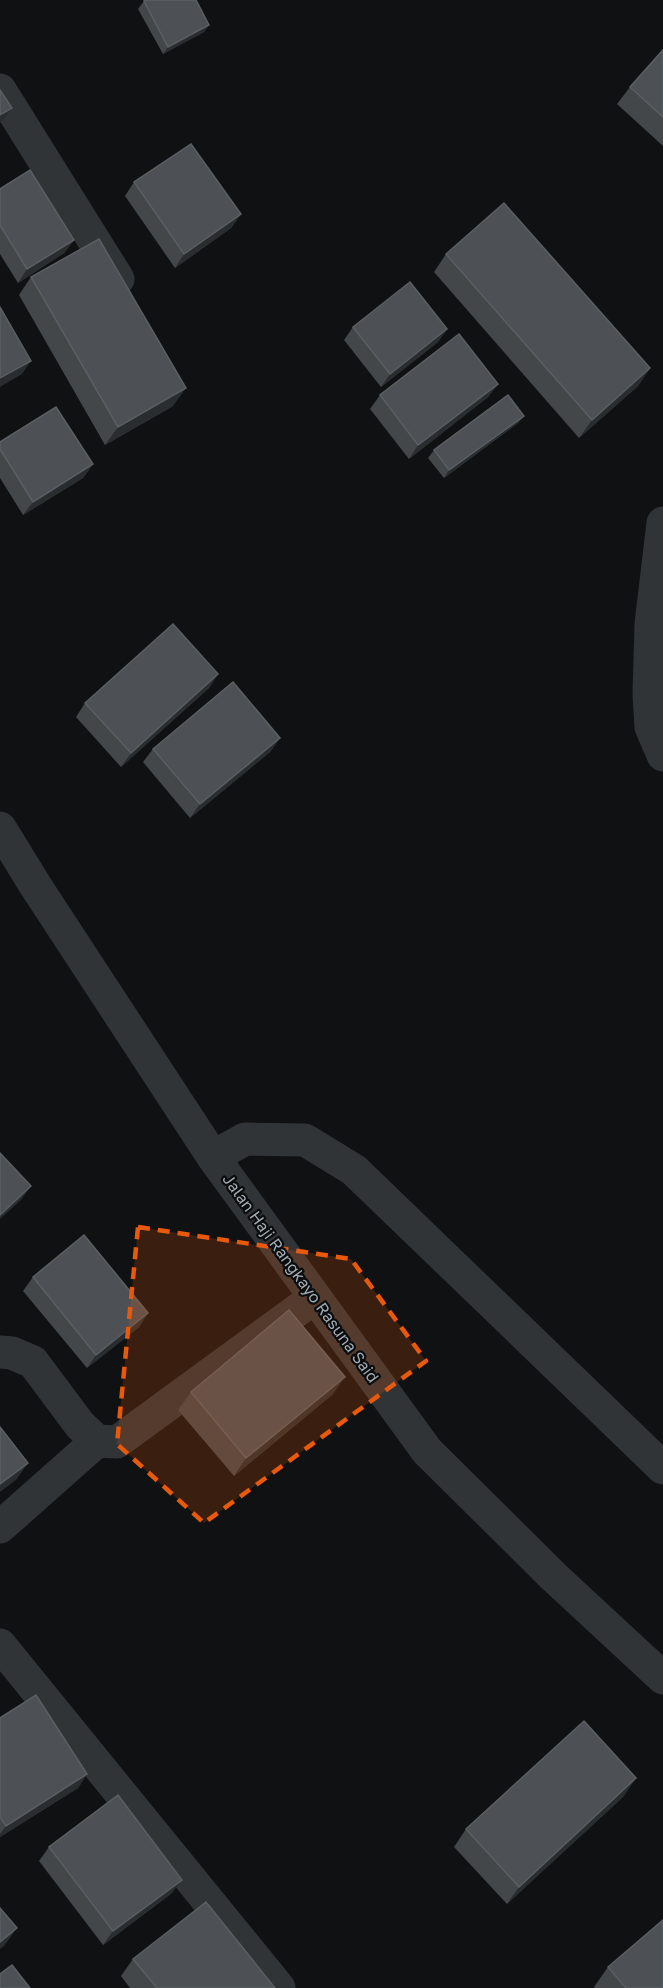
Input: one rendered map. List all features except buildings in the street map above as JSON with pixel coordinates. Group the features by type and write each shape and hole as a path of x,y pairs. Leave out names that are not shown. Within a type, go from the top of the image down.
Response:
{"street":[{"path":"0,90 136,308"},
{"path":"663,523 651,624 649,694 651,728 663,755"},
{"name":"Jalan Haji Rangkayo Rasuna Said","path":"0,828 213,1157 428,1451 553,1576 663,1678"},
{"path":"213,1157 245,1139 305,1140 354,1170 663,1468"},
{"path":"0,1352 12,1353 33,1362 80,1425 97,1441 117,1442 314,1298"},
{"path":"0,1527 97,1441"},
{"path":"0,1645 279,1988"}],"highlighted area":[{"path":"138,1227 351,1259 426,1361 204,1523 117,1444"}]}
